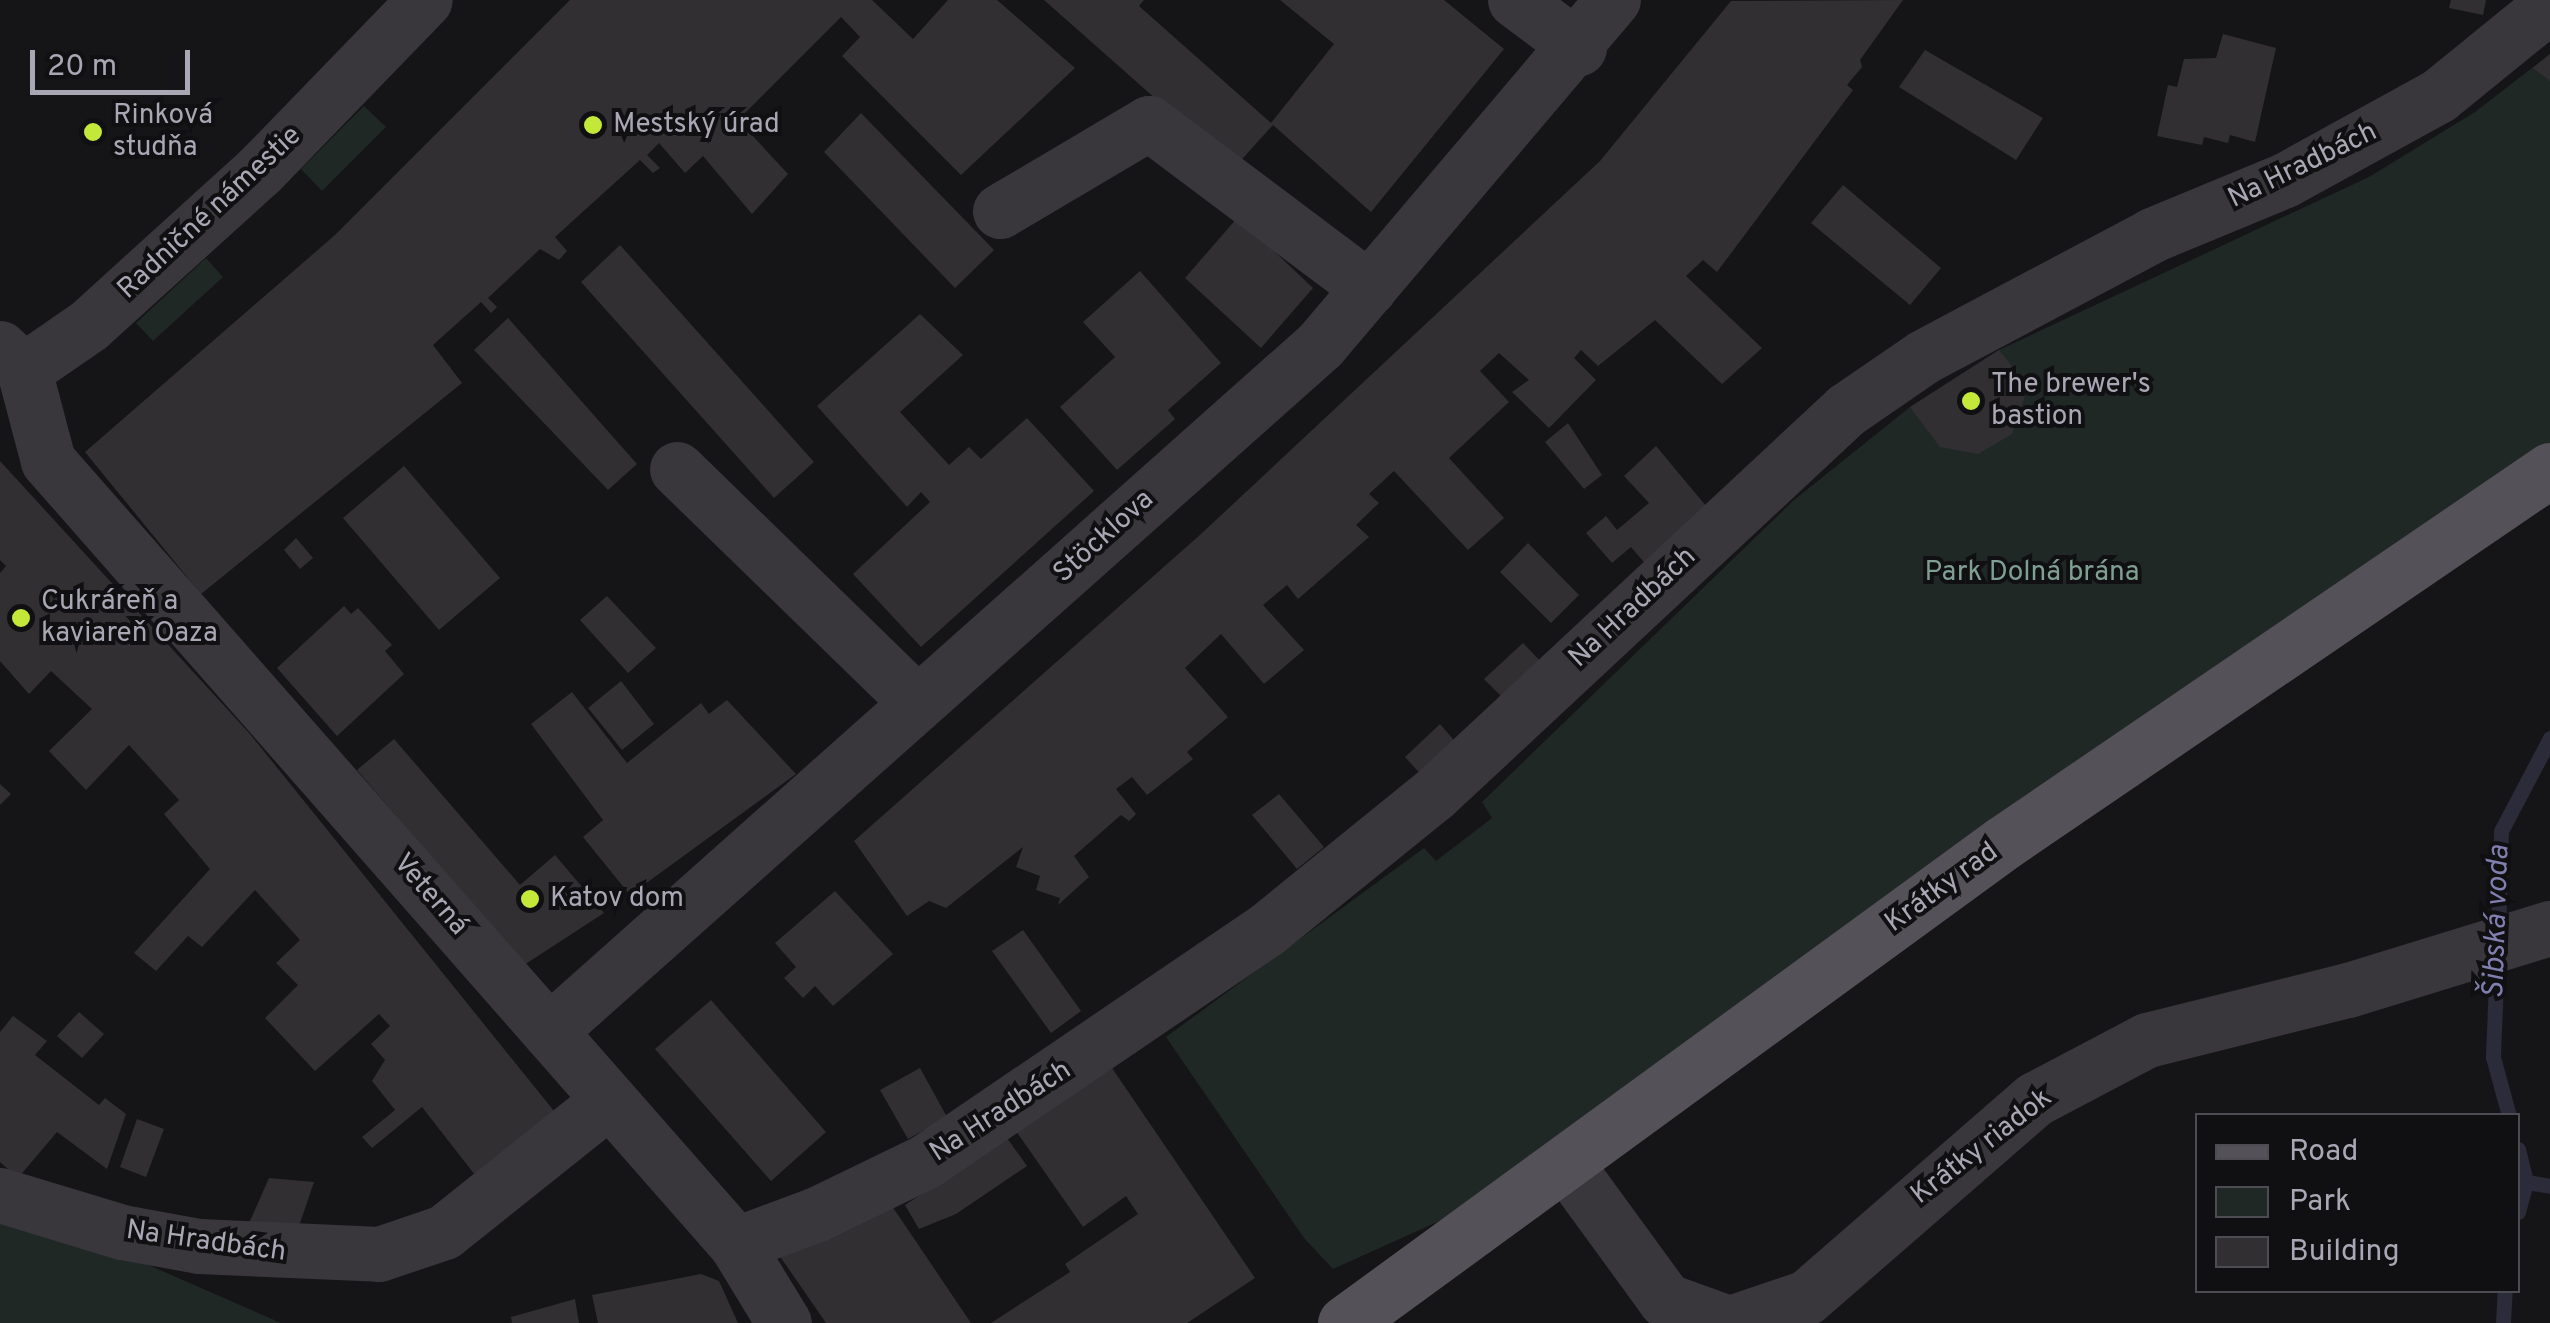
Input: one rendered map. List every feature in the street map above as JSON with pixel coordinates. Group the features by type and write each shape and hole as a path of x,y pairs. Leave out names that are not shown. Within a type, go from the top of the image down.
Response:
{"main road":[{"name":"Krátky rad","path":"1345,1323 2019,832 2550,470"}],"street":[{"name":"Radničné námestie","path":"62,477 48,461 12,359 90,325 259,171 425,0"},
{"path":"1514,0 1579,48"},
{"name":"Stöcklova","path":"549,1031 1320,346 1579,48 1613,0"},
{"name":"Na Hradbách","path":"736,1244 817,1214 926,1161 1266,930 1433,795 1846,410 1923,356 2152,235 2284,180 2438,96 2550,5"},
{"path":"1000,211 1150,123 1369,288"},
{"path":"677,470 917,702"},
{"name":"Veterná","path":"62,477 607,1102 736,1244 784,1323"},
{"name":"Krátky riadok","path":"1566,1164 1651,1311 1729,1323 1807,1296 2035,1099 2147,1040 2550,928"},
{"name":"Na Hradbách","path":"0,1196 122,1232 200,1246 379,1254 444,1232 607,1102"}],"green space":[{"name":"Park Dolná brána","path":"2550,54 2550,470 1566,1164 1333,1269 1304,1238 1166,1037 1424,848 1436,861 1492,818 1482,802 1794,500 1910,407 1999,350 2369,177 2475,112"},
{"path":"364,106 386,127 322,191 301,169"},
{"path":"206,258 223,277 153,341 136,323"},
{"path":"0,1223 144,1263 281,1323 0,1323"}],"building":[{"path":"570,0 872,0 913,39 948,0 997,0 1075,68 961,175 842,56 860,37 841,17 738,120 788,174 752,214 703,156 685,173 659,143 647,155 660,168 653,173 640,160 555,237 567,251 559,260 540,249 488,298 497,307 491,313 481,302 433,345 462,383 201,594 85,452 335,235"},
{"path":"1044,0 1144,0 1139,6 1271,123 1334,44 1280,0 1444,0 1504,49 1371,212 1273,125 1234,168"},
{"path":"1903,0 1860,60 1862,67 1847,85 1853,90 1717,272 1703,260 1686,276 1762,348 1722,384 1655,320 1598,366 1581,350 1574,358 1596,380 1549,428 1512,392 1529,380 1499,353 1480,371 1509,402 1449,458 1504,518 1468,550 1394,471 1369,494 1379,503 1356,525 1369,537 1298,599 1287,585 1263,605 1304,650 1264,684 1221,634 1185,668 1228,717 1187,752 1193,759 1147,795 1132,777 1116,789 1136,814 1129,821 1121,815 1074,856 1089,877 1058,905 1060,898 1036,890 1040,876 1016,867 1023,847 946,908 929,901 907,916 854,841 1201,534 1600,161 1731,1"},
{"path":"2451,0 2486,0 2483,15 2449,8"},
{"path":"2223,34 2276,48 2255,142 2230,135 2228,143 2204,137 2202,145 2157,136 2168,85 2177,87 2184,59 2216,58"},
{"path":"1925,50 2043,118 2016,160 1899,87"},
{"path":"2550,54 2550,81 2533,68"},
{"path":"861,113 994,250 955,288 824,152"},
{"path":"1843,185 1941,268 1910,305 1811,223"},
{"path":"1238,217 1313,288 1261,348 1185,278"},
{"path":"620,245 814,462 774,498 581,282"},
{"path":"1140,271 1221,363 1168,410 1175,419 1117,470 1060,407 1115,357 1083,322"},
{"path":"920,314 963,355 900,412 949,465 969,447 981,459 1027,418 1094,491 921,647 853,574 930,502 921,492 907,507 817,406"},
{"path":"508,318 637,464 608,490 474,350"},
{"name":"The brewer's bastion","path":"1999,350 2022,379 2025,396 2012,434 1978,454 1940,447 1910,407"},
{"path":"1568,423 1602,475 1584,489 1545,442"},
{"path":"1656,446 1716,518 1654,574 1631,547 1612,563 1586,533 1606,516 1617,530 1649,503 1624,476"},
{"path":"0,461 250,734 554,1111 475,1175 422,1107 372,1148 362,1137 395,1110 372,1081 385,1060 371,1044 390,1026 379,1014 315,1071 265,1018 298,985 276,963 300,940 255,890 202,947 188,936 156,971 134,953 210,869 164,814 179,800 129,745 86,790 49,751 92,709 51,671 29,694 0,661 0,573 6,566 0,560"},
{"path":"404,466 500,578 439,630 343,518"},
{"path":"296,538 313,558 300,569 284,550"},
{"path":"1528,543 1579,595 1551,623 1500,572"},
{"path":"607,596 656,648 628,673 580,620"},
{"path":"344,606 351,614 358,608 392,645 385,651 404,674 337,736 277,668"},
{"path":"1523,643 1543,664 1505,700 1484,679"},
{"path":"621,681 654,724 622,750 588,708"},
{"path":"572,692 627,763 701,703 709,714 727,700 796,774 630,895 583,837 603,820 531,724"},
{"path":"1440,724 1459,746 1425,779 1405,757"},
{"name":"Katov dom","path":"394,739 520,885 555,855 604,913 524,965 357,770"},
{"path":"0,784 11,794 0,805"},
{"path":"1279,794 1324,847 1297,869 1252,815"},
{"path":"835,891 893,954 833,1006 815,986 803,998 784,978 796,967 775,943"},
{"path":"1023,930 1081,1011 1051,1033 992,951"},
{"path":"711,1000 826,1132 771,1181 655,1049"},
{"path":"79,1012 104,1034 82,1058 57,1036"},
{"path":"13,1016 47,1041 35,1055 99,1105 105,1098 126,1114 107,1169 57,1132 18,1178 0,1162 0,1032"},
{"path":"920,1068 947,1117 908,1139 880,1090"},
{"path":"1112,1068 1255,1278 1187,1323 991,1323 1070,1272 1065,1264 1138,1214 1126,1196 1083,1227 1016,1131"},
{"path":"137,1119 164,1129 146,1177 120,1167"},
{"path":"1007,1138 1027,1166 956,1214 919,1229 905,1205"},
{"path":"269,1178 314,1182 297,1232 247,1228"},
{"path":"892,1206 971,1323 826,1323 779,1255"},
{"path":"701,1274 719,1281 738,1323 598,1323 592,1295"},
{"path":"575,1299 579,1323 512,1323 511,1317"}],"waterway":[{"name":"Šibská voda","path":"2498,934 2501,831 2550,738"},
{"name":"Šibská voda","path":"2497,956 2493,1057 2508,1113"},
{"name":"Šibská voda","path":"2520,1157 2526,1182 2520,1204"},
{"path":"2526,1182 2550,1186"},
{"name":"Šibská voda","path":"2503,1323 2505,1293"}],"place":[{"name":"Mestský úrad","path":"593,125"},
{"name":"Rinková studňa","path":"93,132"},
{"name":"The brewer's bastion","path":"1971,401"},
{"name":"Cukráreň a kaviareň Oaza","path":"21,618"},
{"name":"Katov dom","path":"530,899"}]}
